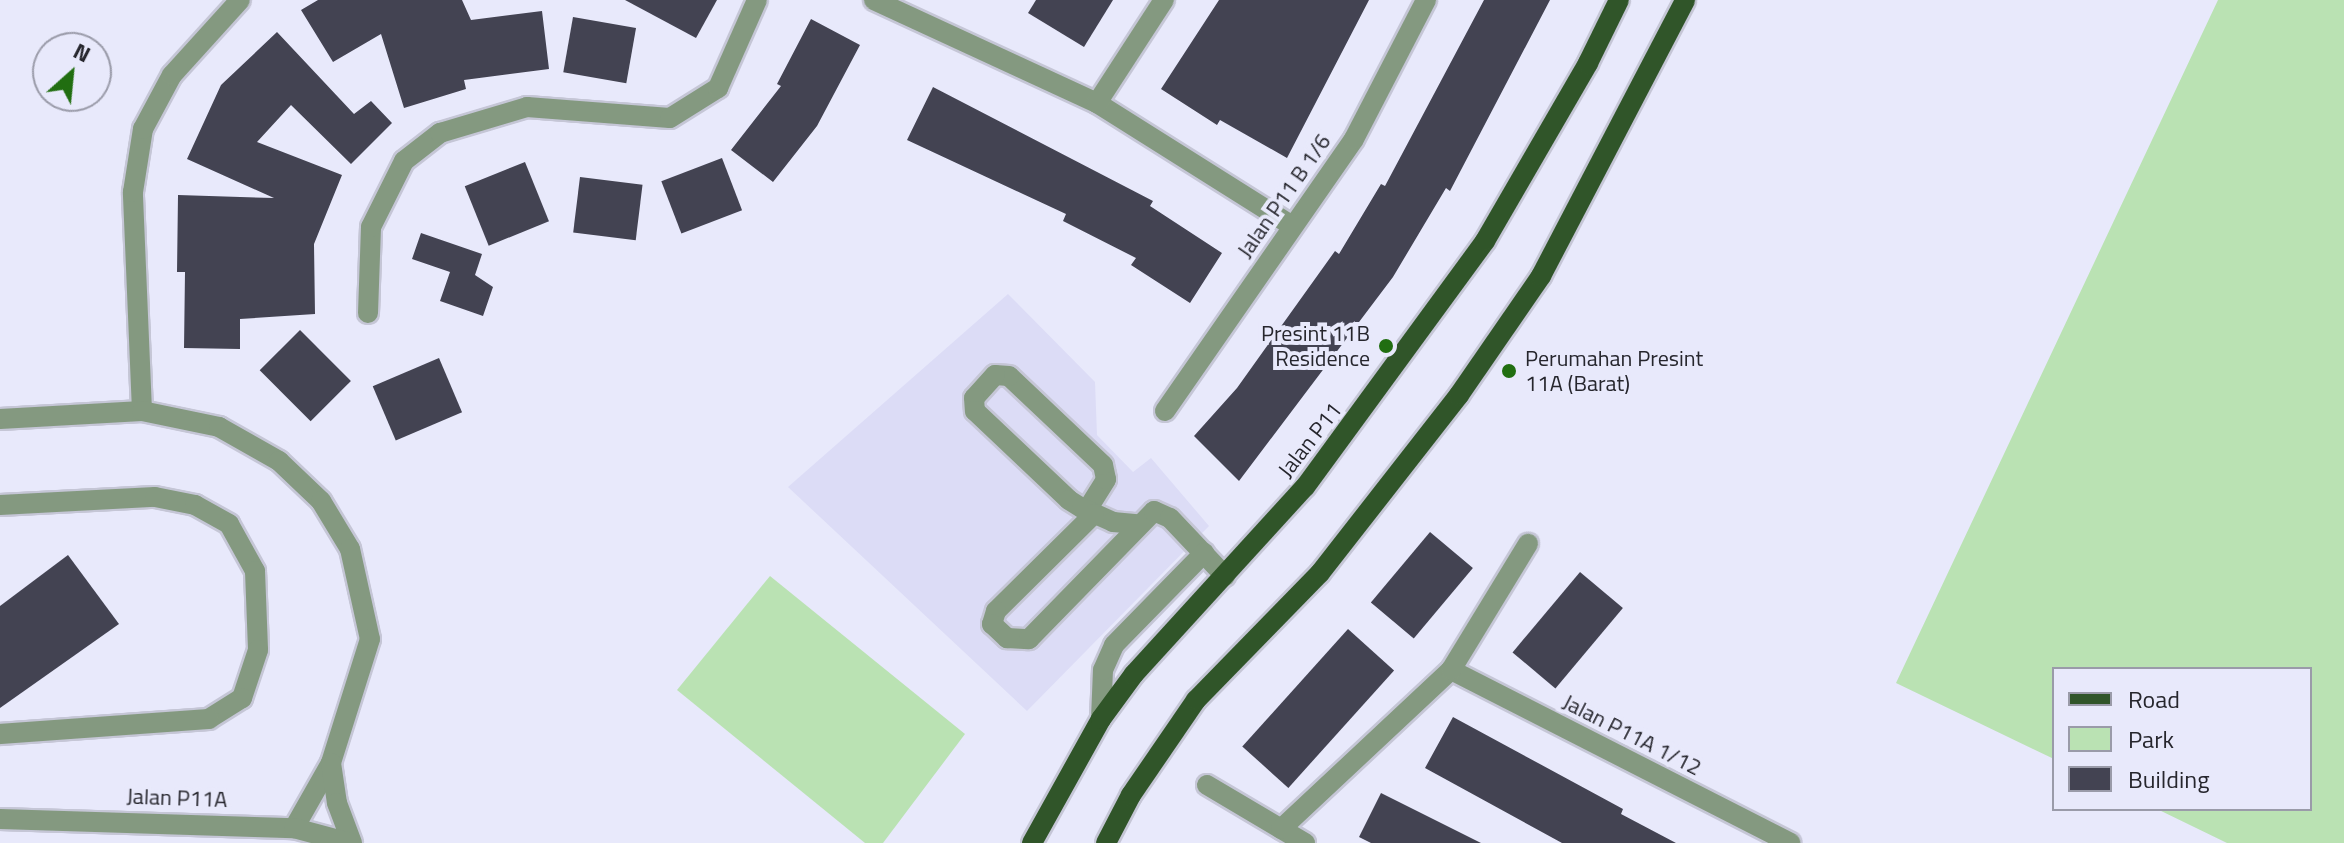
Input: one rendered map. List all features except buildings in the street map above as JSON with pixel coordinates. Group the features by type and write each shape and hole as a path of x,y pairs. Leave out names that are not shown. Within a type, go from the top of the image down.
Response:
{"main road":[{"name":"Jalan P11","path":"1032,842 1101,719 1134,674 1305,487 1485,241 1588,63 1619,0"},
{"path":"1106,843 1131,795 1196,700 1320,573 1492,347 1541,276 1685,0"}],"street":[{"path":"142,411 133,192 143,129 172,75 240,0"},
{"path":"368,313 371,227 404,161 440,133 527,107 670,118 718,88 757,0"},
{"path":"874,0 1097,103 1291,225"},
{"path":"1097,103 1164,0"},
{"name":"Jalan P11 B 1/6","path":"1165,411 1291,225 1354,139 1426,0"},
{"path":"1113,550 1090,512 975,411 974,398 995,375 1009,376 1103,465 1106,479 1090,512 996,611 992,624 1007,638 1023,642 1113,550 1137,524 1160,512 1225,576"},
{"path":"0,419 142,411 219,427 279,461 321,501 350,549 370,639 331,763 294,828"},
{"path":"0,505 155,497 195,505 229,524 255,571 258,650 242,698 209,719 0,734"},
{"path":"1090,512 1137,524"},
{"path":"1281,829 1451,670 1528,544"},
{"path":"1101,719 1103,670 1114,645 1204,553"},
{"name":"Jalan P11A 1/12","path":"1451,670 1791,843"},
{"path":"331,763 337,803 351,843"},
{"path":"1207,785 1305,843"},
{"name":"Jalan P11A","path":"0,819 294,828 351,843"}],"shaded area":[{"path":"1008,294 1095,382 1097,435 1133,472 1151,458 1209,526 1027,711 788,487"}],"green space":[{"path":"2218,0 2344,0 2344,843 2227,843 2161,811 2312,811 2312,667 2052,667 2052,758 1896,683"},
{"path":"770,576 965,734 883,843 865,843 677,690"}],"place":[{"name":"Presint 11B Residence","path":"1386,346"},
{"name":"Perumahan Presint 11A (Barat)","path":"1509,371"}]}
